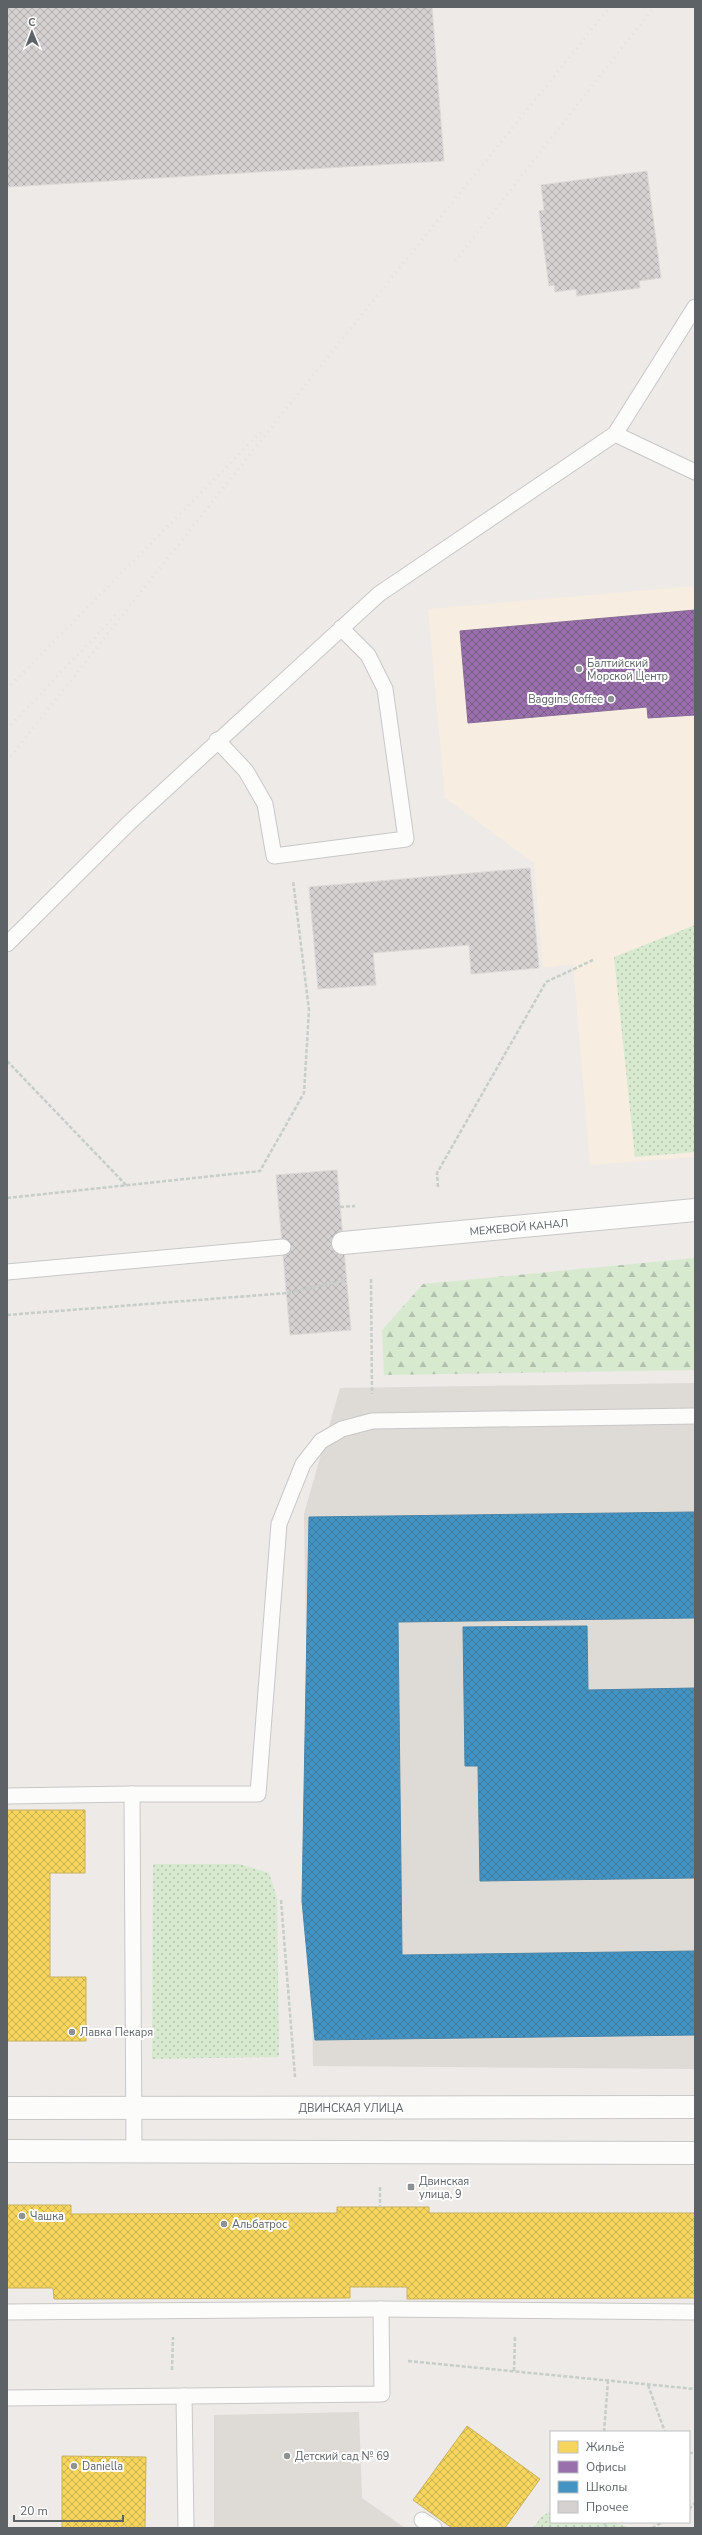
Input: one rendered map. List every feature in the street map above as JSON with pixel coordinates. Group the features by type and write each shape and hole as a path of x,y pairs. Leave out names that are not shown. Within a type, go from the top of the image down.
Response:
{"street":[{"name":"МЕЖЕВОЙ КАНАЛ","path":"343,1243 695,1210"},
{"name":"ДВИНСКАЯ УЛИЦА","path":"7,2108 695,2107"},
{"path":"7,2151 695,2153"}],"lane":[{"path":"7,944 130,822 217,740 379,594 615,434 695,307"},
{"path":"615,434 695,472"},
{"path":"217,740 246,771 265,804 274,856 406,839 386,689 368,655 341,628"},
{"path":"7,1272 283,1247"},
{"path":"7,1796 258,1794 279,1524 303,1464 321,1441 342,1429 372,1421 695,1416"},
{"path":"132,1794 134,2151"},
{"path":"7,2398 382,2394 381,2309"},
{"path":"7,2312 381,2309 695,2312"},
{"path":"177,2396 186,2528"}],"path":[{"path":"7,1198 260,1171 304,1093 309,1010 290,854"},
{"path":"438,1187 437,1173 546,982 593,960"},
{"path":"7,1061 127,1185"},
{"path":"340,1207 355,1206"},
{"path":"371,1279 372,1421"},
{"path":"7,1315 287,1293 346,1280"},
{"path":"281,1900 296,2079"},
{"path":"380,2187 380,2207"},
{"path":"174,2311 177,2396"},
{"path":"514,2371 517,2311"},
{"path":"381,2359 695,2389"},
{"path":"604,2431 608,2381"},
{"path":"648,2385 665,2431"},
{"path":"652,2528 662,2523"}],"shaded area":[{"path":"695,586 695,1157 590,1165 573,964 543,968 534,863 445,798 428,609"},
{"path":"695,1383 695,2069 313,2066 304,1514 340,1388"},
{"name":"Детский сад № 69","path":"359,2412 362,2498 405,2528 214,2528 214,2415"}],"green space":[{"path":"695,925 695,1152 635,1157 614,957"},
{"path":"695,1258 695,1370 384,1375 382,1330 423,1284"},
{"path":"153,1864 239,1864 269,1873 277,1898 279,2057 152,2059"},
{"path":"550,2512 550,2523 614,2523 631,2528 533,2528 542,2516"}],"building: Жильё":[{"path":"7,1810 85,1810 85,1873 50,1873 50,1977 86,1977 86,2041 7,2041"},
{"path":"7,2205 71,2205 71,2214 337,2213 337,2207 429,2207 429,2213 695,2213 695,2298 407,2299 407,2287 350,2287 350,2298 54,2299 53,2288 7,2288"},
{"path":"467,2426 540,2479 505,2528 452,2528 413,2500"},
{"path":"62,2456 146,2457 145,2528 62,2528"}],"building: Офисы":[{"name":"Балтийский Морской Центр","path":"695,610 695,715 648,718 647,707 468,723 460,631"}],"building: Школы":[{"path":"695,1512 695,1618 398,1622 402,1955 695,1951 695,2035 315,2040 302,1901 309,1517"},
{"path":"587,1626 588,1690 695,1688 695,1878 480,1881 478,1766 465,1766 463,1627"}],"building: Прочее":[{"path":"7,7 432,7 444,161 7,187"},
{"path":"647,171 661,278 639,281 640,288 577,296 576,289 555,292 554,285 549,286 539,211 544,210 541,185"},
{"path":"530,868 539,968 471,974 469,945 373,953 376,985 318,989 309,887"},
{"path":"337,1170 351,1330 290,1335 276,1175"}],"railway":[{"path":"7,761 293,400 610,7"},
{"path":"455,261 654,7"},
{"path":"7,689 262,431"},
{"path":"7,729 116,615"}],"place":[{"name":"Балтийский Морской Центр","path":"579,669"},
{"name":"Baggins Coffee","path":"611,699"},
{"name":"Лавка Пекаря","path":"72,2032"},
{"name":"Двинская улица, 9","path":"411,2187"},
{"name":"Чашка","path":"22,2216"},
{"name":"Альбатрос","path":"224,2224"},
{"name":"Детский сад № 69","path":"287,2456"},
{"name":"Daniella","path":"74,2466"}]}
